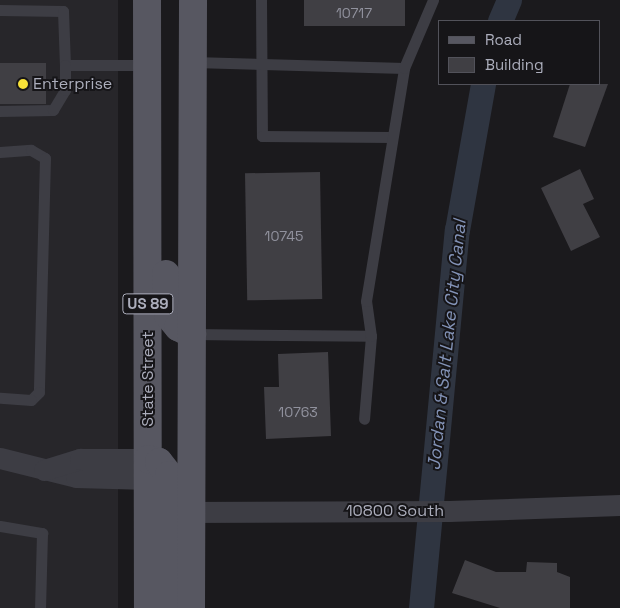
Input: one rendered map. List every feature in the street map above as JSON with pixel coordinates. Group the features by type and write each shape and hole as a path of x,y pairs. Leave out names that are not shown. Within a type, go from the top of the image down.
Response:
{"main road":[{"name":"State Street","path":"147,0 148,608"},
{"path":"160,0 166,43 166,306 173,322 192,334"},
{"name":"US 89","path":"191,608 180,512 192,334 193,0"},
{"path":"148,469 167,470 180,512 169,608"}],"street":[{"path":"0,458 39,470 80,459 148,469"},
{"name":"10800 South","path":"180,512 449,511 620,505"}],"lane":[{"path":"261,0 262,136 392,137"},
{"path":"364,419 371,336 366,301 392,137 404,68 433,0"},
{"path":"0,10 63,11 65,65 64,90 53,110 0,110"},
{"path":"192,62 404,68"},
{"path":"65,65 148,65"},
{"path":"0,152 31,150 45,158 39,392 30,400 0,398"},
{"path":"192,334 371,336"},
{"path":"0,526 42,533 40,608"}],"shaded area":[{"path":"0,0 118,0 118,608 0,608"}],"building":[{"path":"304,0 405,0 405,26 304,26"},
{"name":"Enterprise","path":"0,63 46,63 46,104 0,104"},
{"path":"608,84 585,147 553,137 570,85"},
{"path":"580,169 594,199 583,204 600,237 571,251 541,188"},
{"path":"320,172 322,299 247,300 245,173"},
{"path":"328,352 331,436 266,439 264,387 279,387 278,354"},
{"path":"465,560 496,572 526,572 527,562 557,563 557,572 570,577 570,608 500,608 452,593"}],"waterway":[{"name":"Jordan & Salt Lake City Canal","path":"500,20 509,0"},
{"name":"Jordan & Salt Lake City Canal","path":"421,608 457,230 483,85"}],"place":[{"name":"Enterprise","path":"23,84"}]}
